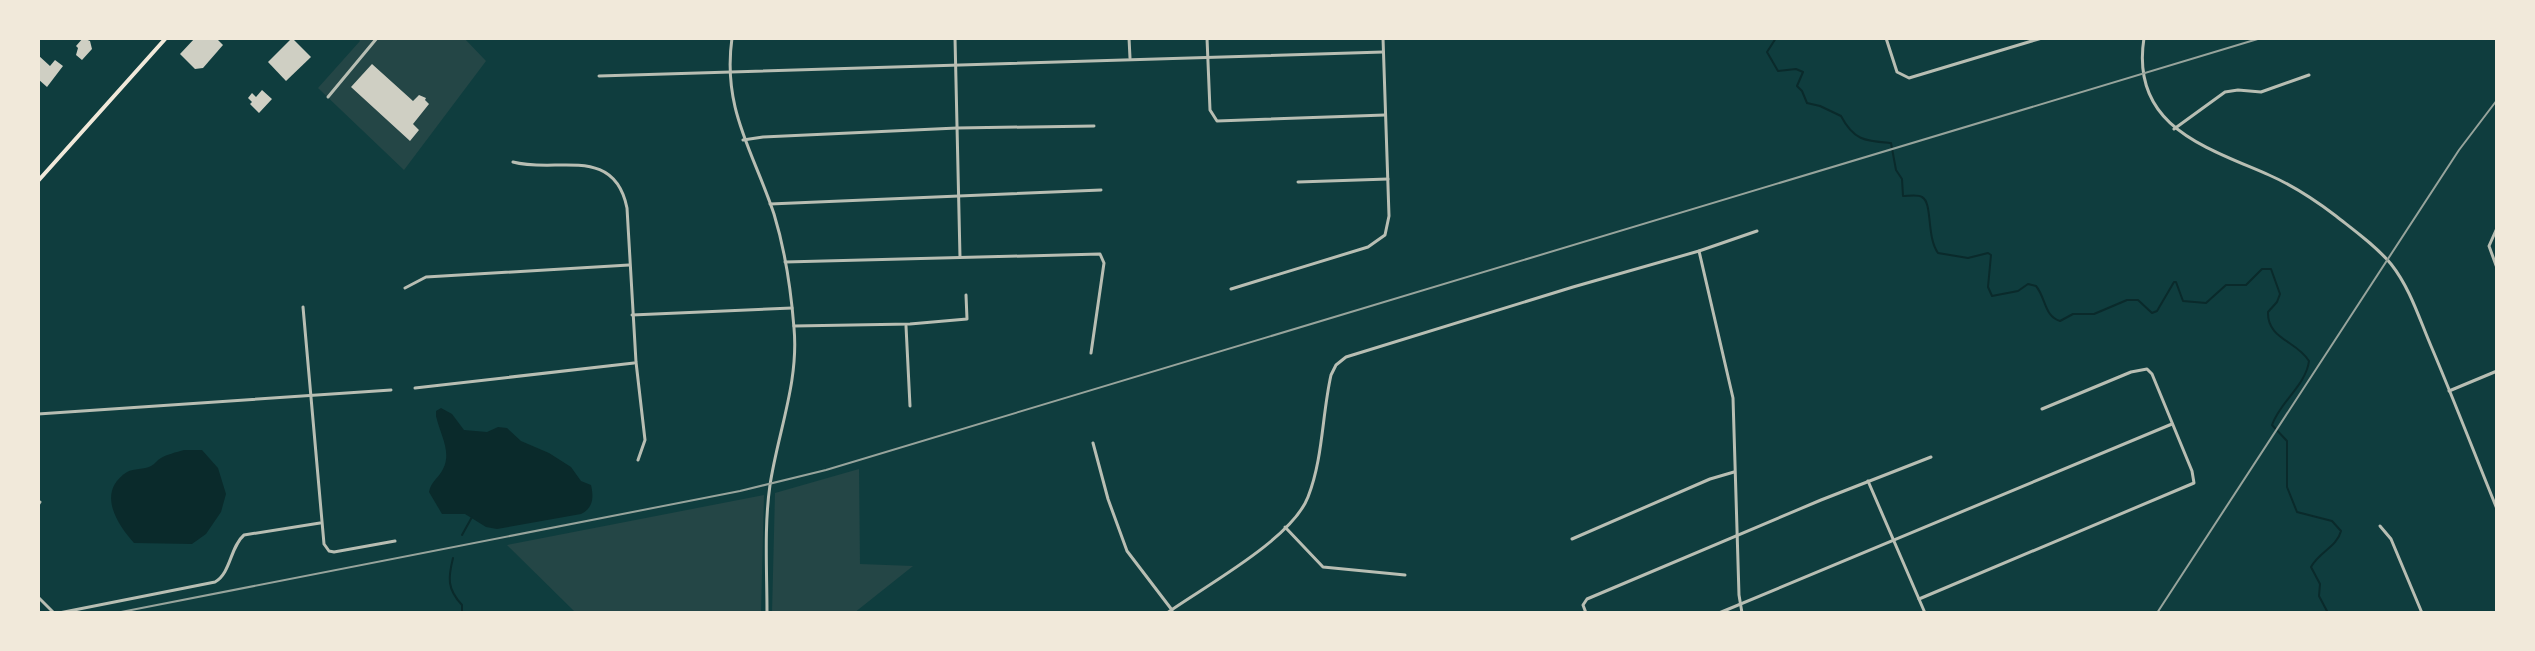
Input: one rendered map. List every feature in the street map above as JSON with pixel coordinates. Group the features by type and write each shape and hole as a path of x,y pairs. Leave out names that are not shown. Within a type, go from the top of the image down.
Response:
{"main road":[{"path":"38,181 166,38"}],"street":[{"path":"328,97 377,38"},
{"path":"732,38 731,72 735,105 743,140 770,204 785,262 794,326 792,382 770,484 767,613"},
{"path":"955,38 960,257"},
{"path":"1129,38 1130,59"},
{"path":"1207,38 1211,115 1217,121 1385,115"},
{"path":"1231,289 1371,246 1382,239 1387,228 1388,179 1383,38"},
{"path":"1886,38 1897,72 1909,78 2042,38"},
{"path":"2144,38 2142,67 2147,86 2159,111 2174,129 2206,149 2307,195 2382,255 2408,291 2497,509"},
{"path":"599,76 1383,52"},
{"path":"2174,129 2225,92 2258,93 2309,75"},
{"path":"743,140 957,128 1094,126"},
{"path":"513,162 530,167 583,164 598,168 620,189 626,203 632,315 645,440 638,460"},
{"path":"1298,182 1388,179"},
{"path":"770,204 1101,190"},
{"path":"2497,228 2489,246 2497,268"},
{"path":"1167,613 1267,543 1285,527 1308,497 1331,375 1336,365 1346,357 1757,231"},
{"path":"1699,251 1733,398 1742,613"},
{"path":"785,262 1098,254 1104,263 1091,353"},
{"path":"405,288 426,277 629,265"},
{"path":"794,326 905,324 967,319 966,295"},
{"path":"303,307 324,544 331,552 395,541"},
{"path":"632,315 792,308"},
{"path":"905,324 910,406"},
{"path":"415,388 636,362"},
{"path":"1919,599 2194,482 2152,374 2147,369 2131,372 2042,409"},
{"path":"2449,391 2497,371"},
{"path":"38,414 391,390"},
{"path":"1719,613 2172,424"},
{"path":"1093,443 1108,499 1127,551 1172,610"},
{"path":"1586,613 1584,601 1931,457"},
{"path":"1572,539 1710,479 1736,472"},
{"path":"1868,481 1925,613"},
{"path":"38,597 57,613 215,582 222,578 235,546 244,535 320,523"},
{"path":"2380,526 2391,539 2422,613"},
{"path":"1285,527 1323,567 1405,575"}],"shaded area":[{"path":"358,38 464,38 486,61 404,170 318,88 360,41"},
{"path":"441,408 452,414 464,430 487,432 498,427 507,428 521,441 571,467 581,481 591,485 590,506 581,514 497,529 486,527 465,514 442,514 429,492 446,456 436,416 436,411"},
{"path":"184,450 202,450 218,468 226,494 221,512 206,534 192,544 134,543 121,527 112,508 113,489 127,472 148,467 163,457"},
{"path":"859,469 860,564 913,566 854,613 772,613 775,493"},
{"path":"764,495 761,613 576,613 507,545"}],"building":[{"path":"83,38 90,41 92,49 82,60 76,55 76,46"},
{"path":"195,38 216,38 223,45 203,68 195,69 180,54"},
{"path":"292,38 311,57 286,81 268,62"},
{"path":"38,55 50,66 55,60 63,66 47,87 38,79"},
{"path":"372,64 413,101 419,95 426,98 429,104 413,124 419,130 410,141 351,87"},
{"path":"262,90 272,99 259,113 248,98 252,93 256,97"}],"waterway":[{"path":"1776,38 1767,52 1778,71 1796,69 1803,72 1797,86 1807,103 1841,116 1851,130 1862,138 1891,143 1896,170 1902,179 1903,196 1918,196 1925,200 1938,253 1968,258 1991,255 1988,287 1992,296 2018,291 2028,284 2036,286 2048,311 2060,321 2073,314 2094,314 2127,300 2138,300 2152,313 2157,311 2174,282 2183,301 2206,303 2226,285 2246,285 2262,269 2271,269 2280,294 2268,312 2269,321 2277,334 2309,361 2303,378 2272,425 2287,441 2287,487 2297,512 2332,521 2341,531 2336,541 2311,567 2320,584 2319,596 2328,613"},
{"path":"462,535 472,517"},
{"path":"453,558 450,583 462,605 462,613"}],"railway":[{"path":"116,613 740,491 826,470 2261,38"},
{"path":"2157,613 2459,150 2497,100"}]}
